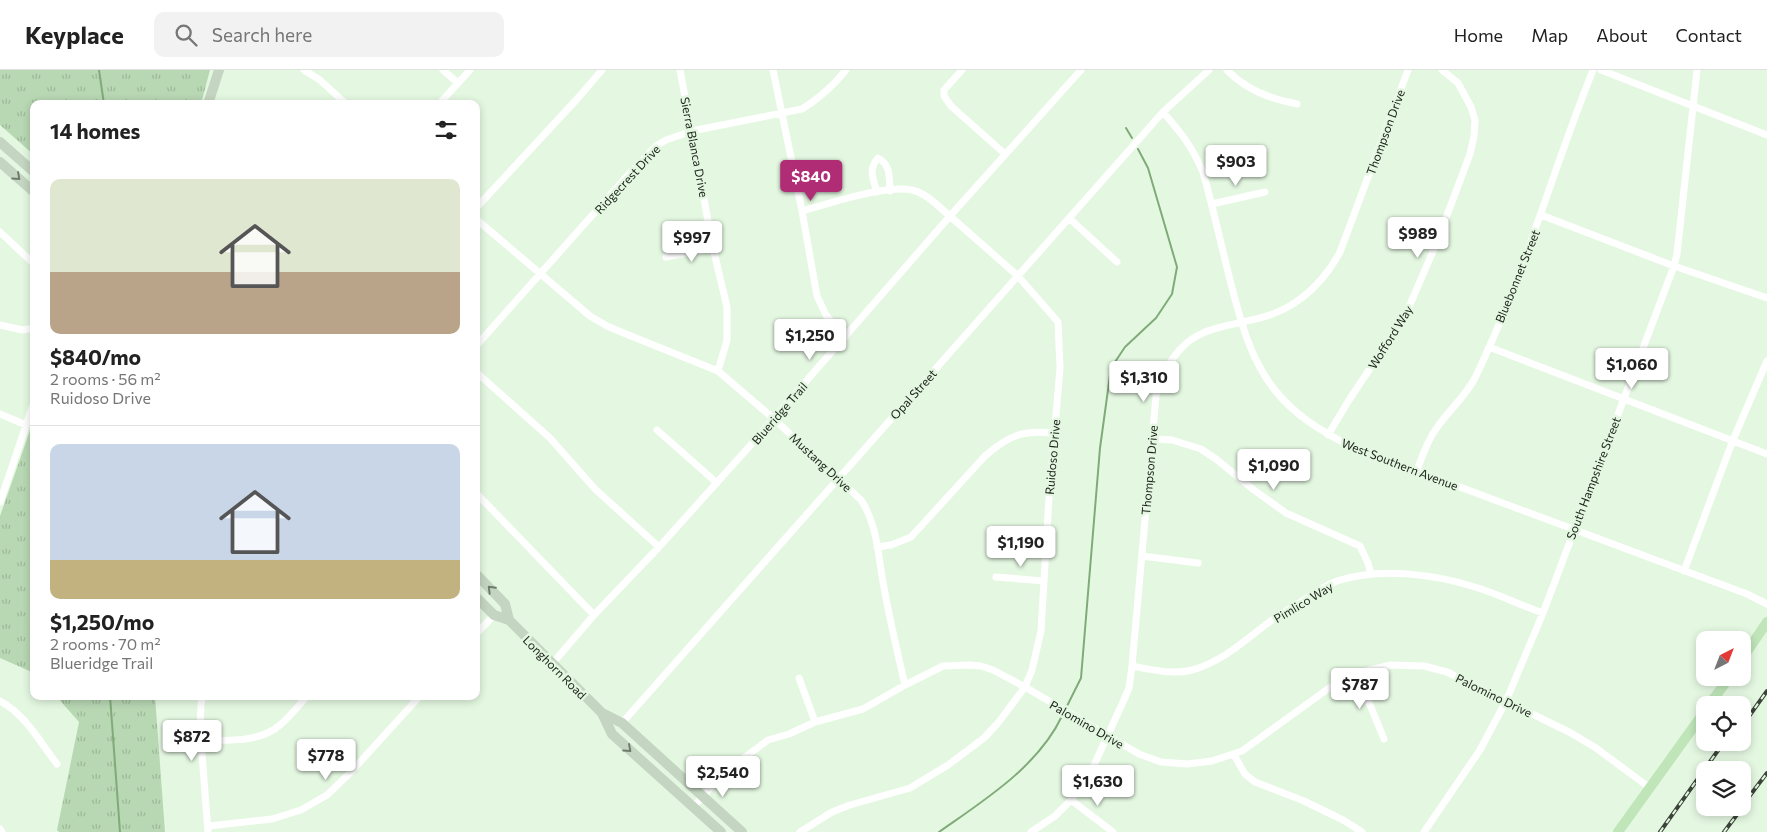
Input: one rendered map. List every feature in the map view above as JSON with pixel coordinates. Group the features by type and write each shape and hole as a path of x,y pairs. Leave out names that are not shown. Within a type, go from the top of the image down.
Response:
{"main road":[{"path":"209,100 219,70"},
{"path":"0,142 30,168"},
{"path":"0,162 30,188"},
{"name":"Longhorn Road","path":"480,578 505,604 509,620"},
{"name":"Longhorn Road","path":"480,601 494,615 509,620 602,713 622,723 742,832"},
{"path":"1751,645 1767,622"},
{"name":"Longhorn Road","path":"602,713 612,734 721,832"},
{"path":"1618,832 1696,724"}],"street":[{"path":"304,70 320,80 342,100"},
{"path":"443,70 458,83"},
{"path":"443,100 470,70"},
{"path":"480,204 602,70"},
{"name":"Sierra Blanca Drive","path":"680,70 713,248 728,307 727,340 718,370"},
{"path":"773,70 802,211 817,296 826,315 846,336"},
{"name":"Ridgecrest Drive","path":"480,342 646,155 666,140 692,131 802,109 818,100 846,70"},
{"path":"962,70 944,90 945,98 951,106 1005,154"},
{"name":"Blueridge Trail","path":"552,664 594,615 659,547 774,419 950,216 1081,70"},
{"name":"Opal Street","path":"622,723 1163,112 1209,70"},
{"path":"1227,70 1254,91 1279,101 1297,104"},
{"name":"Thompson Drive","path":"1031,832 1055,816 1089,776 1129,688 1158,387 1173,357 1188,342 1207,331 1242,324 1274,314 1294,304 1316,286 1333,265 1340,252 1408,70"},
{"name":"Wofford Way","path":"1328,435 1405,316 1437,242 1470,154 1474,136 1474,120 1471,107 1458,83 1442,70"},
{"name":"Bluebonnet Street","path":"1416,470 1435,430 1474,380 1542,215 1578,108 1593,70"},
{"path":"1601,70 1767,135"},
{"name":"South Hampshire Street","path":"1424,832 1480,750 1506,701 1542,614 1674,266 1677,254 1697,70"},
{"name":"West Southern Avenue","path":"1163,112 1193,150 1203,172 1242,324 1256,362 1274,390 1302,417 1328,435 1350,446 1747,594 1767,604"},
{"path":"876,192 872,173 874,163 878,158 888,168 890,190"},
{"name":"Ruidoso Drive","path":"800,832 832,812 910,788 941,770 984,738 998,724 1025,687 1032,670 1041,631 1060,368 1058,322 1018,276 922,193 904,189 876,192 802,211"},
{"path":"1212,204 1264,192"},
{"path":"1542,215 1674,266 1767,298"},
{"path":"1069,218 1117,262"},
{"name":"Mustang Drive","path":"480,222 590,316 607,326 718,370 861,500 868,510 878,548 883,583 904,685"},
{"path":"0,232 30,260"},
{"path":"666,257 713,248"},
{"path":"0,325 22,330 30,329"},
{"path":"1488,347 1767,454"},
{"path":"1684,571 1733,440 1767,361"},
{"path":"480,376 543,432 594,489 659,547"},
{"path":"0,414 26,425"},
{"path":"0,502 30,414"},
{"path":"657,430 717,483"},
{"path":"878,548 892,545 910,537 985,456 1010,437 1037,431 1054,433"},
{"path":"1152,439 1172,440 1201,449 1286,513 1360,546 1371,574"},
{"path":"480,497 594,615"},
{"path":"1142,556 1198,563"},
{"name":"Pimlico Way","path":"1132,666 1168,672 1192,670 1207,665 1219,660 1274,619 1322,588 1337,581 1371,574 1446,579 1476,587 1542,614"},
{"path":"996,577 1044,581"},
{"path":"480,630 494,615"},
{"name":"Palomino Drive","path":"693,806 703,798 720,776 768,740 789,734 815,722 863,709 904,685 943,666 968,664 993,670 1150,759 1173,764 1198,764 1234,755 1250,747 1335,683 1357,672 1391,664 1424,666 1447,672 1571,733 1596,748 1650,788"},
{"path":"1357,672 1384,740"},
{"path":"799,678 815,722"},
{"path":"202,700 200,714 209,829 272,819 301,810 327,796 416,700"},
{"path":"202,741 246,739 265,734 281,724 302,700"},
{"path":"0,701 13,709 22,718 57,764"},
{"path":"1234,755 1245,774 1255,782 1304,801 1362,832"},
{"path":"1070,800 1113,832"}],"green space":[{"path":"0,70 210,70 202,100 30,100 30,151 0,125"},
{"path":"30,430 30,671 0,658 0,516"},
{"path":"60,700 155,700 165,832 59,832 57,830 79,722"}],"waterway":[{"path":"99,70 103,100"},
{"path":"1126,128 1132,138"},
{"path":"1067,706 1081,678 1100,448 1111,368 1125,347 1156,318 1172,294 1177,267 1148,168 1138,149"},
{"path":"110,700 120,832"},
{"path":"939,832 991,795 1024,767 1052,734 1062,716"}],"railway":[{"path":"1751,713 1767,691"},
{"path":"1660,832 1718,751"},
{"path":"1751,794 1767,773"},
{"path":"1724,832 1736,816"}]}
